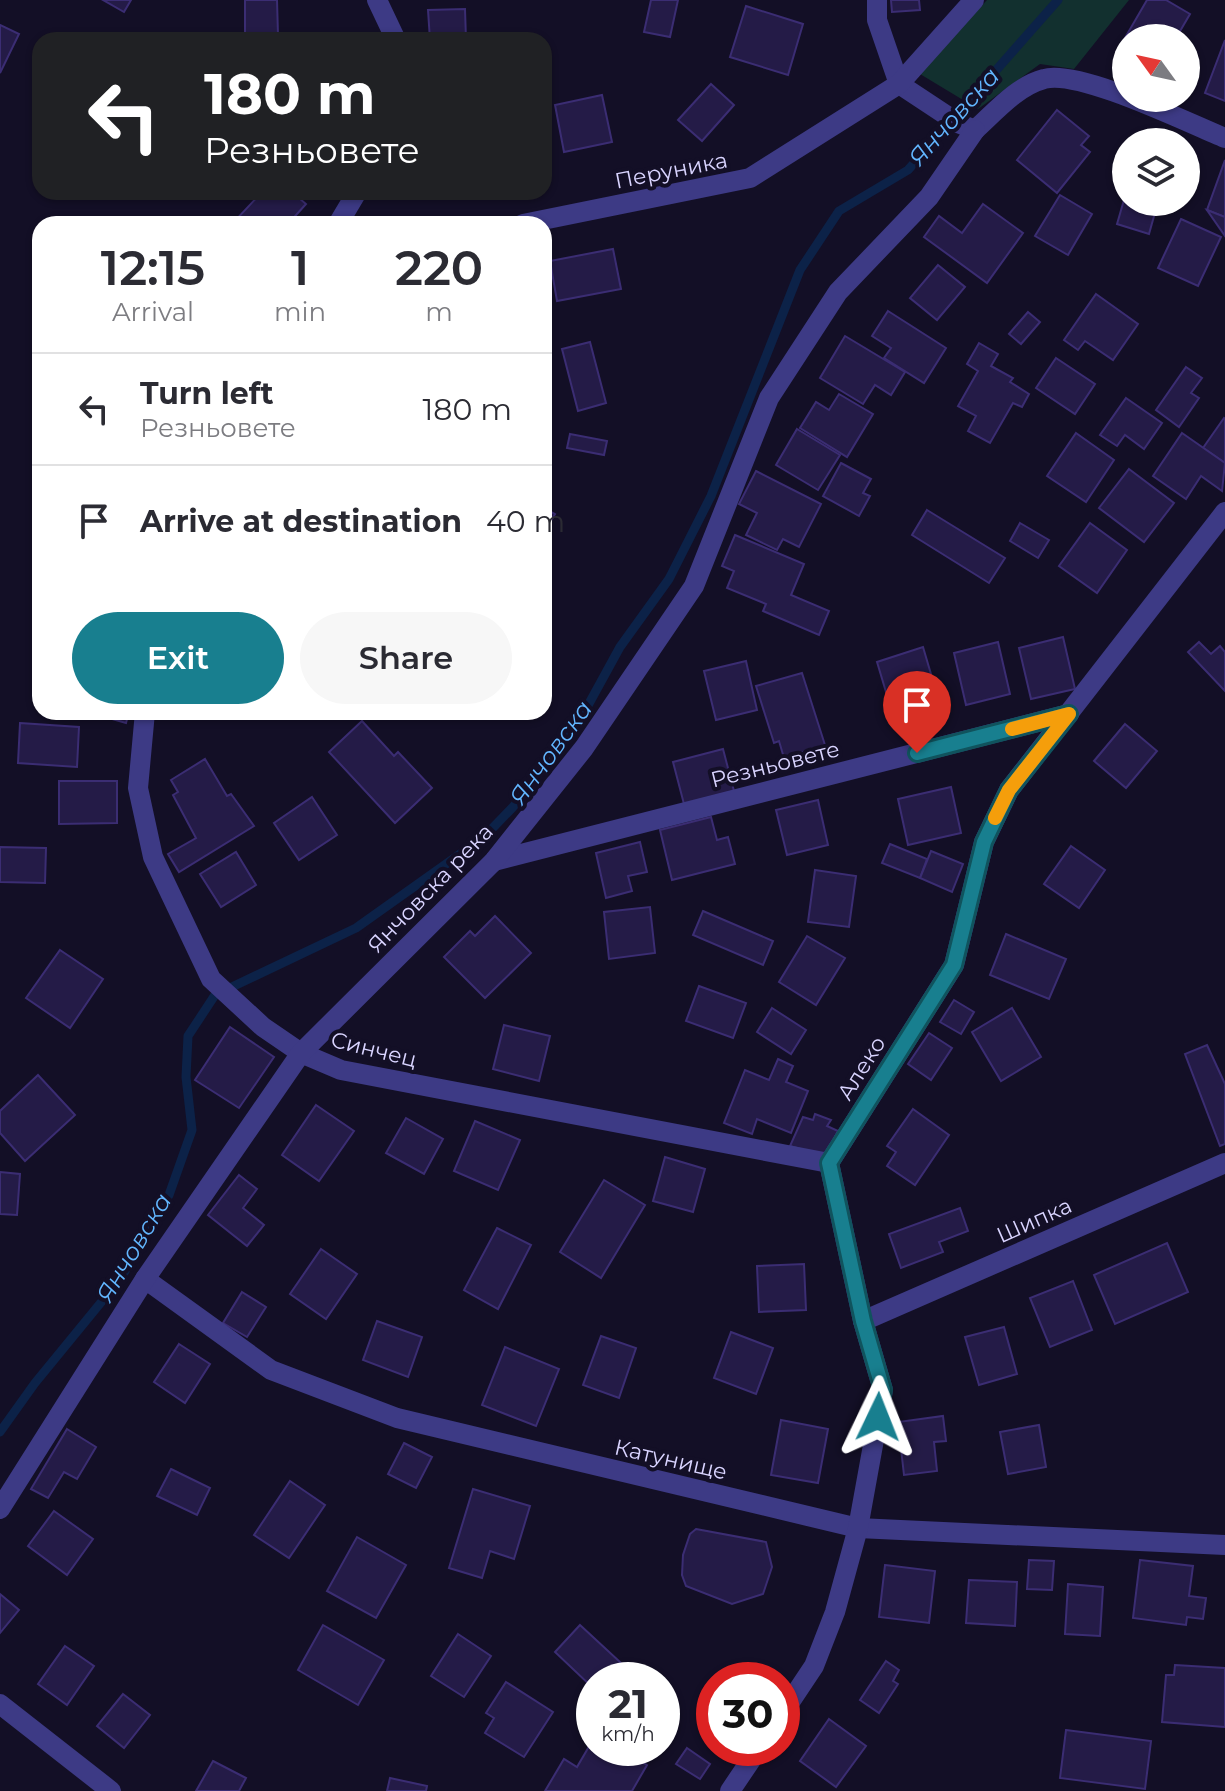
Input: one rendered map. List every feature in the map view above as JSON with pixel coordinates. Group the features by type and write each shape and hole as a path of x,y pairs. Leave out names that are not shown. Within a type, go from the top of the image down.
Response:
{"street":[{"path":"377,0 392,32"},
{"path":"877,0 877,20 907,88 967,127"},
{"path":"907,88 974,0"},
{"name":"Янчовска река","path":"0,1509 145,1279 301,1053 494,861 584,748 694,586 769,398 838,292 929,197 967,127 1016,93 1045,78 1081,80 1225,138"},
{"name":"Перуника","path":"552,218 750,178 907,88"},
{"name":"Алеко","path":"829,1163 954,965 984,842 1009,790 1225,512"},
{"name":"Резньовете","path":"494,861 1069,714"},
{"name":"Синчец","path":"144,720 138,788 153,857 211,979 263,1027 301,1053 341,1070 829,1163"},
{"path":"800,1687 814,1666 835,1612 858,1528 883,1390 863,1321 829,1163"},
{"name":"Шипка","path":"863,1321 1225,1163"},
{"name":"Катунище","path":"145,1279 271,1370 397,1418 858,1528 1225,1545"},
{"path":"0,1704 111,1791"},
{"path":"730,1791 747,1766"}],"green space":[{"path":"987,0 1129,0 1074,69 1040,64 978,109 920,74"}],"building":[{"path":"103,0 131,0 124,12"},
{"path":"245,0 277,0 278,32 245,32"},
{"path":"651,0 678,0 670,37 644,32"},
{"path":"891,0 919,0 920,10 892,12"},
{"path":"1147,0 1166,0 1190,14 1184,24 1133,24"},
{"path":"746,6 803,24 788,75 730,57"},
{"path":"465,9 466,32 429,32 428,10"},
{"path":"0,25 19,34 0,73"},
{"path":"1225,40 1225,101 1205,93"},
{"path":"711,84 734,105 702,141 678,120"},
{"path":"602,95 612,142 564,152 555,105"},
{"path":"1057,110 1089,136 1081,145 1090,152 1057,193 1017,160"},
{"path":"1225,160 1225,217 1207,210"},
{"path":"1060,195 1092,214 1068,255 1035,236"},
{"path":"254,200 301,200 306,204 295,216 240,216"},
{"path":"983,204 1023,233 987,283 924,237 939,216 962,233"},
{"path":"1207,210 1225,217 1225,236"},
{"path":"1119,216 1154,216 1149,234 1117,224"},
{"path":"1181,219 1221,237 1198,286 1158,268"},
{"path":"613,249 621,289 557,301 552,261"},
{"path":"938,265 965,287 937,320 910,298"},
{"path":"1096,294 1138,324 1113,360 1085,341 1078,350 1064,340"},
{"path":"888,311 946,348 924,383 884,358 891,348 872,336"},
{"path":"1028,312 1040,322 1021,344 1009,334"},
{"path":"845,336 905,372 891,395 875,385 863,404 820,378"},
{"path":"590,342 606,403 578,411 562,349"},
{"path":"979,343 998,354 991,366 1013,378 1010,382 1029,394 1022,407 1013,403 990,443 968,431 976,416 958,406 978,371 967,364"},
{"path":"1056,358 1095,384 1075,414 1036,388"},
{"path":"1186,367 1202,378 1191,393 1199,398 1179,427 1156,410"},
{"path":"839,394 873,414 847,457 800,428 816,402 829,410"},
{"path":"1126,398 1162,423 1144,449 1125,435 1117,446 1100,435"},
{"path":"1225,419 1225,463 1203,448"},
{"path":"797,429 840,455 818,490 776,465"},
{"path":"1076,433 1114,460 1086,502 1047,476"},
{"path":"1182,433 1225,463 1222,491 1201,476 1186,499 1153,476"},
{"path":"570,434 607,441 604,455 567,448"},
{"path":"841,463 871,479 863,493 870,496 859,516 823,496"},
{"path":"1129,469 1174,503 1144,542 1099,508"},
{"path":"756,471 821,504 799,547 783,539 777,550 746,535 757,513 739,504"},
{"path":"927,510 1005,558 989,583 912,535"},
{"path":"1020,523 1049,540 1038,558 1010,541"},
{"path":"1090,523 1127,550 1097,593 1059,566"},
{"path":"735,535 804,564 791,595 829,611 819,635 763,611 766,604 727,588 734,571 722,566"},
{"path":"1063,637 1075,689 1031,699 1019,648"},
{"path":"998,642 1010,694 966,705 954,653"},
{"path":"1199,642 1211,654 1220,646 1225,652 1225,691 1188,652"},
{"path":"923,647 941,708 895,722 877,662"},
{"path":"746,661 757,710 716,720 704,671"},
{"path":"802,673 825,745 784,758 779,741 774,743 756,686"},
{"path":"362,721 394,756 398,752 432,788 395,823 329,752"},
{"path":"20,723 79,727 77,767 18,763"},
{"path":"1125,724 1157,751 1126,788 1094,761"},
{"path":"723,749 734,791 684,804 673,762"},
{"path":"205,759 227,796 231,794 254,826 179,872 168,854 196,838 173,795 178,792 171,780"},
{"path":"59,781 117,781 117,823 59,824"},
{"path":"951,787 961,833 908,845 898,799"},
{"path":"312,797 337,835 299,860 274,823"},
{"path":"818,800 828,845 787,855 776,810"},
{"path":"711,817 717,840 728,837 735,864 672,880 660,830"},
{"path":"640,842 647,872 628,876 632,891 606,898 596,853"},
{"path":"890,844 927,859 920,878 882,863"},
{"path":"1071,846 1105,870 1079,908 1044,884"},
{"path":"0,847 46,848 45,883 0,882"},
{"path":"931,851 963,864 952,892 920,878"},
{"path":"236,852 256,885 221,907 200,874"},
{"path":"815,870 856,876 849,927 808,922"},
{"path":"650,907 655,953 609,959 604,912"},
{"path":"703,911 773,941 763,965 693,935"},
{"path":"495,916 531,953 485,998 444,957 470,931 475,936"},
{"path":"1006,934 1066,959 1049,999 990,975"},
{"path":"807,936 845,958 816,1005 779,982"},
{"path":"60,950 103,979 70,1028 26,998"},
{"path":"699,986 746,1003 733,1038 686,1021"},
{"path":"954,1000 974,1012 961,1034 940,1022"},
{"path":"772,1008 806,1030 791,1054 757,1032"},
{"path":"1012,1008 1041,1057 1001,1081 972,1032"},
{"path":"504,1025 550,1036 539,1081 493,1069"},
{"path":"230,1027 274,1057 239,1108 195,1080"},
{"path":"929,1033 952,1048 931,1080 908,1064"},
{"path":"1207,1045 1225,1084 1225,1144 1220,1146 1185,1054"},
{"path":"778,1059 793,1066 786,1082 808,1091 791,1133 757,1119 752,1134 724,1123 745,1070 769,1080"},
{"path":"38,1075 75,1115 25,1161 0,1133 0,1111"},
{"path":"316,1105 354,1131 319,1181 282,1155"},
{"path":"913,1109 949,1135 915,1185 887,1166 896,1152 887,1146"},
{"path":"815,1114 831,1120 827,1126 838,1131 825,1156 790,1146 803,1117 813,1120"},
{"path":"406,1118 443,1139 424,1174 386,1153"},
{"path":"475,1121 520,1140 498,1190 454,1171"},
{"path":"665,1157 705,1169 693,1212 653,1201"},
{"path":"0,1172 20,1174 17,1215 0,1214"},
{"path":"239,1175 257,1189 243,1208 264,1225 247,1246 208,1215"},
{"path":"604,1180 645,1205 601,1278 560,1252"},
{"path":"960,1208 968,1231 939,1242 943,1252 901,1268 889,1234"},
{"path":"497,1228 531,1245 498,1309 464,1290"},
{"path":"1167,1243 1188,1292 1115,1324 1094,1275"},
{"path":"321,1249 357,1274 326,1319 290,1294"},
{"path":"804,1264 806,1310 759,1312 757,1266"},
{"path":"1073,1281 1092,1330 1050,1347 1030,1298"},
{"path":"242,1292 266,1307 247,1337 223,1323"},
{"path":"377,1321 422,1337 408,1377 363,1360"},
{"path":"1004,1327 1017,1374 979,1385 965,1337"},
{"path":"731,1332 773,1348 756,1394 714,1378"},
{"path":"601,1336 636,1348 619,1398 583,1385"},
{"path":"179,1344 210,1364 185,1403 154,1382"},
{"path":"505,1347 559,1369 536,1426 482,1405"},
{"path":"943,1416 946,1441 934,1442 937,1471 904,1475 898,1422"},
{"path":"781,1420 828,1429 818,1483 771,1475"},
{"path":"1039,1425 1046,1467 1008,1474 1000,1432"},
{"path":"67,1429 96,1447 77,1479 64,1472 48,1498 31,1489"},
{"path":"404,1443 432,1457 416,1488 388,1474"},
{"path":"171,1469 210,1488 197,1515 157,1496"},
{"path":"290,1481 325,1505 289,1558 254,1535"},
{"path":"473,1489 530,1506 514,1559 490,1551 482,1578 449,1568"},
{"path":"54,1511 93,1539 67,1575 28,1546"},
{"path":"696,1529 766,1542 772,1567 763,1594 732,1604 686,1586 682,1575 683,1555 690,1534"},
{"path":"357,1537 406,1565 376,1618 327,1591"},
{"path":"1029,1560 1054,1561 1052,1590 1027,1589"},
{"path":"1140,1560 1193,1566 1189,1596 1206,1598 1203,1619 1187,1617 1186,1625 1133,1618"},
{"path":"885,1565 935,1571 929,1623 879,1617"},
{"path":"969,1580 1017,1582 1015,1626 966,1623"},
{"path":"1068,1584 1103,1587 1100,1636 1065,1634"},
{"path":"0,1594 19,1610 0,1633"},
{"path":"323,1625 384,1660 358,1705 298,1670"},
{"path":"580,1625 620,1662 576,1662 576,1672 555,1652"},
{"path":"458,1634 491,1656 464,1697 431,1676"},
{"path":"65,1646 94,1666 67,1705 38,1684"},
{"path":"886,1661 899,1670 893,1681 898,1684 879,1713 860,1700"},
{"path":"1175,1665 1225,1668 1225,1727 1162,1722 1166,1675 1174,1675"},
{"path":"506,1682 553,1712 524,1757 485,1733 494,1718 486,1713"},
{"path":"123,1694 150,1715 124,1748 97,1726"},
{"path":"829,1719 866,1746 836,1787 800,1761"},
{"path":"1066,1730 1151,1741 1145,1789 1060,1778"},
{"path":"687,1748 696,1754 696,1766 709,1766 700,1779 679,1766"},
{"path":"564,1759 577,1767 646,1766 632,1791 545,1791"},
{"path":"213,1761 246,1778 239,1791 196,1791"},
{"path":"390,1778 427,1786 426,1791 387,1791"}],"waterway":[{"name":"Янчовска","path":"0,1432 35,1383 121,1278 169,1195 192,1130 186,1077 188,1036 215,995 356,928 484,837 513,807 580,720 620,647 669,579 711,496 800,270 839,211 908,170 1058,0"}],"slow traffic":[{"path":"995,818 1009,790 1069,714 1012,729"}],"route":[{"path":"878,1417 883,1390 863,1321 829,1163 954,965 984,842 1009,790 1069,714 917,753"}]}
